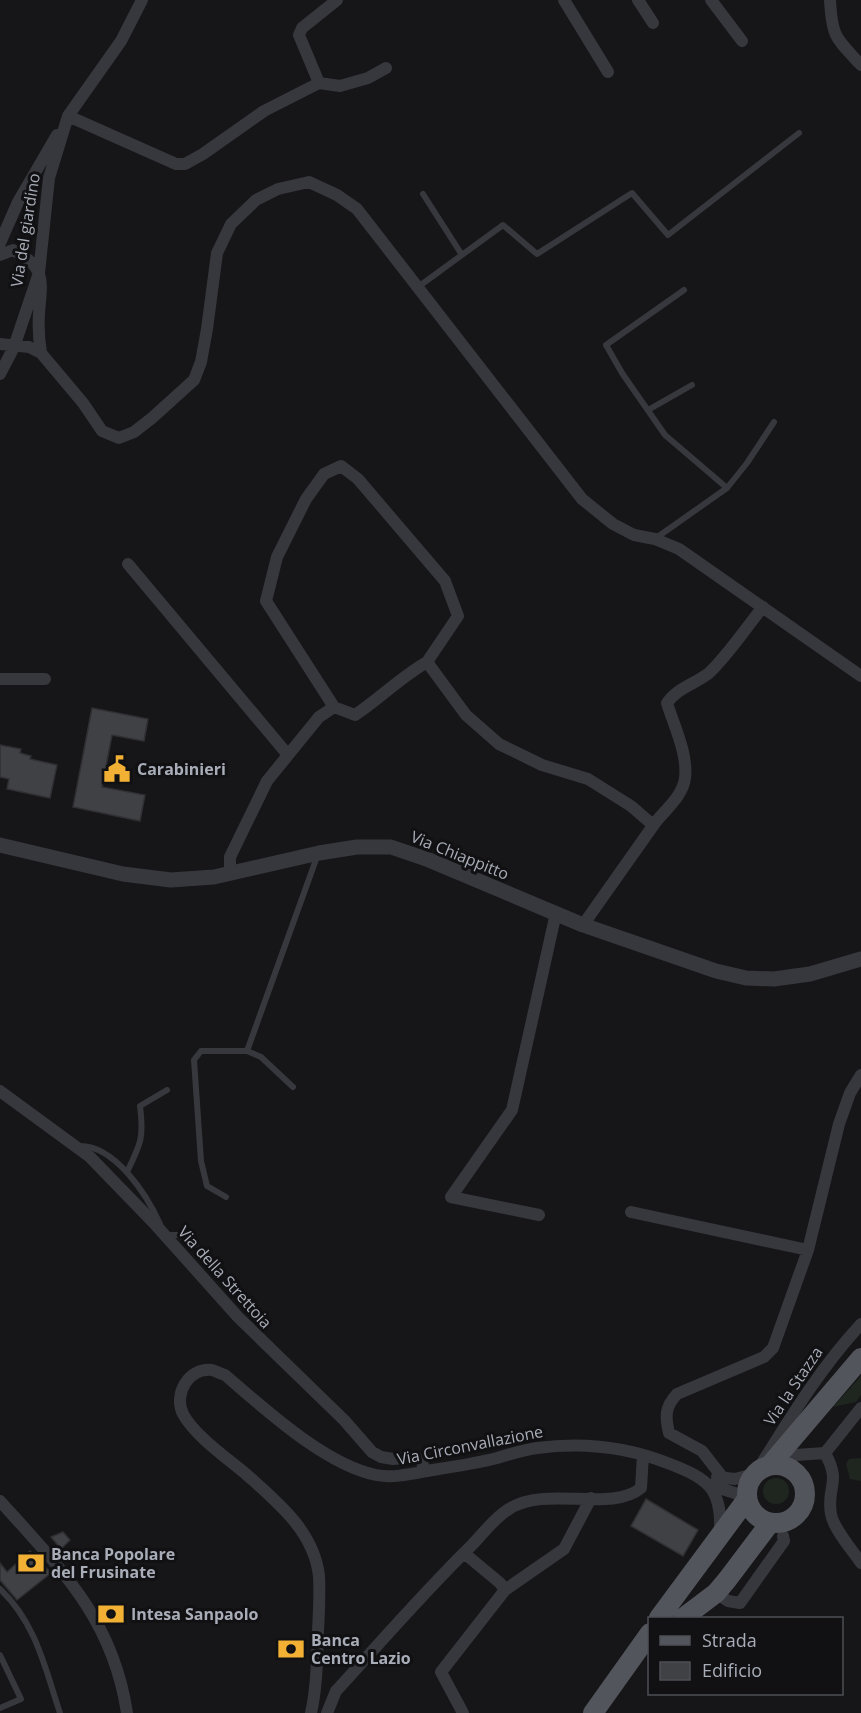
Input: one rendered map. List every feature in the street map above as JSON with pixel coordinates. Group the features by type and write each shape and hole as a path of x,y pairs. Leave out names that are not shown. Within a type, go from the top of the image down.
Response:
{"main road":[{"path":"776,1529 752,1512 747,1498 749,1482 807,1423 861,1358"},
{"path":"684,1617 716,1593 776,1529 801,1510 805,1492 799,1476 796,1455 807,1423"},
{"path":"760,1470 783,1465 799,1476"},
{"path":"661,1617 747,1498"},
{"path":"693,1572 716,1593"},
{"path":"593,1713 648,1636"},
{"path":"623,1672 648,1649"}],"street":[{"name":"Via del giardino","path":"0,374 14,347 39,273 49,178 68,116 121,41 142,0"},
{"path":"319,83 299,35 302,28 337,0"},
{"path":"564,0 608,72"},
{"path":"638,0 653,23"},
{"path":"711,0 741,41"},
{"path":"830,0 831,26 838,40 861,65"},
{"path":"0,243 18,202 68,116 176,164 185,164 264,111 319,83 340,86 368,78 386,68"},
{"path":"0,344 29,347 41,353 102,431 119,438 134,432 194,380 201,362 205,340 217,253 231,224 256,200 278,189 309,182 338,195 357,209 582,500 613,524 634,535 655,539 679,549 861,676"},
{"path":"0,255 13,250 31,263 39,273 43,283 38,338 41,353"},
{"path":"341,466 358,479 445,581 458,616 427,663 412,671 355,716 334,707 266,601 277,557 306,500 324,474 341,466"},
{"path":"128,564 288,755"},
{"path":"584,925 653,825 681,790 685,780 685,767 679,739 667,703 673,694 706,675 720,661 763,607"},
{"path":"427,663 466,715 499,744 542,765 588,779 632,806 653,825"},
{"path":"0,680 45,679"},
{"path":"230,873 230,857 267,782 319,717 334,707"},
{"name":"Via Chiappitto","path":"0,845 123,874 171,880 214,877 319,853 357,847 391,847 429,860 584,925 716,971 746,978 774,979 810,974 861,959"},
{"path":"539,1215 451,1197 512,1110 556,913"},
{"path":"723,1478 702,1451 669,1433 666,1417 668,1404 677,1394 764,1357 773,1348 808,1250 839,1124 850,1093 861,1075"},
{"name":"Via della Strettoia","path":"0,1091 90,1157 165,1235 238,1317 344,1420 372,1452 393,1459 415,1457 422,1461 424,1471"},
{"path":"631,1212 808,1250"},
{"name":"Via la Stazza","path":"760,1470 838,1349 861,1324"},
{"name":"Via Circonvallazione","path":"311,1713 317,1677 320,1592 315,1558 309,1542 287,1511 193,1426 183,1413 180,1401 181,1389 188,1378 199,1372 212,1370 225,1375 307,1440 335,1459 377,1475 392,1476 424,1471 534,1448 571,1444 606,1447 643,1455 747,1498"},
{"path":"796,1455 825,1453 861,1408"},
{"path":"825,1453 835,1478 831,1515 861,1563"},
{"path":"327,1713 336,1691 508,1509 523,1502 549,1498 632,1495 641,1488 643,1455"},
{"path":"720,1533 719,1505 703,1479 742,1478 760,1470"},
{"path":"463,1713 441,1672 505,1590 564,1549 591,1498"},
{"path":"0,1501 67,1576 94,1617 119,1675 127,1713"},
{"path":"464,1553 500,1583 505,1590"}],"lane":[{"path":"418,287 503,225 537,254 632,193 668,236 799,133"},
{"path":"423,194 462,255"},
{"path":"684,290 606,345 665,435 727,488"},
{"path":"648,410 692,385"},
{"path":"655,539 727,488 774,422"},
{"path":"247,1050 319,853"},
{"path":"226,1197 207,1186 201,1161 194,1060 201,1051 247,1050 261,1057 293,1087"},
{"path":"127,1172 139,1147 143,1130 140,1106 166,1090"},
{"path":"77,1146 99,1149 127,1172 155,1213 165,1235 178,1234 196,1245"},
{"path":"0,1589 29,1625 38,1643 60,1713"},
{"path":"0,1654 21,1699 0,1708"}],"shaded area":[{"path":"861,1376 861,1395 856,1402 833,1407"},
{"path":"861,1458 861,1481 850,1479 846,1464 849,1459"},
{"path":"776,1478 785,1482 789,1491 785,1500 776,1504 767,1500 763,1491 767,1482"}],"building":[{"path":"92,708 148,719 144,741 112,735 102,787 145,795 140,821 73,807"},
{"path":"0,745 21,749 20,753 31,756 30,759 57,765 50,798 7,789 9,779 0,777"},
{"path":"646,1499 698,1530 683,1556 631,1526"},
{"path":"63,1532 70,1540 61,1549 51,1537"},
{"path":"30,1551 51,1573 17,1600 0,1580 0,1563 7,1572"}],"place":[{"name":"Carabinieri","path":"117,769"},
{"name":"Banca Popolare del Frusinate","path":"31,1563"},
{"name":"Intesa Sanpaolo","path":"111,1614"},
{"name":"Banca Centro Lazio","path":"291,1649"}]}
